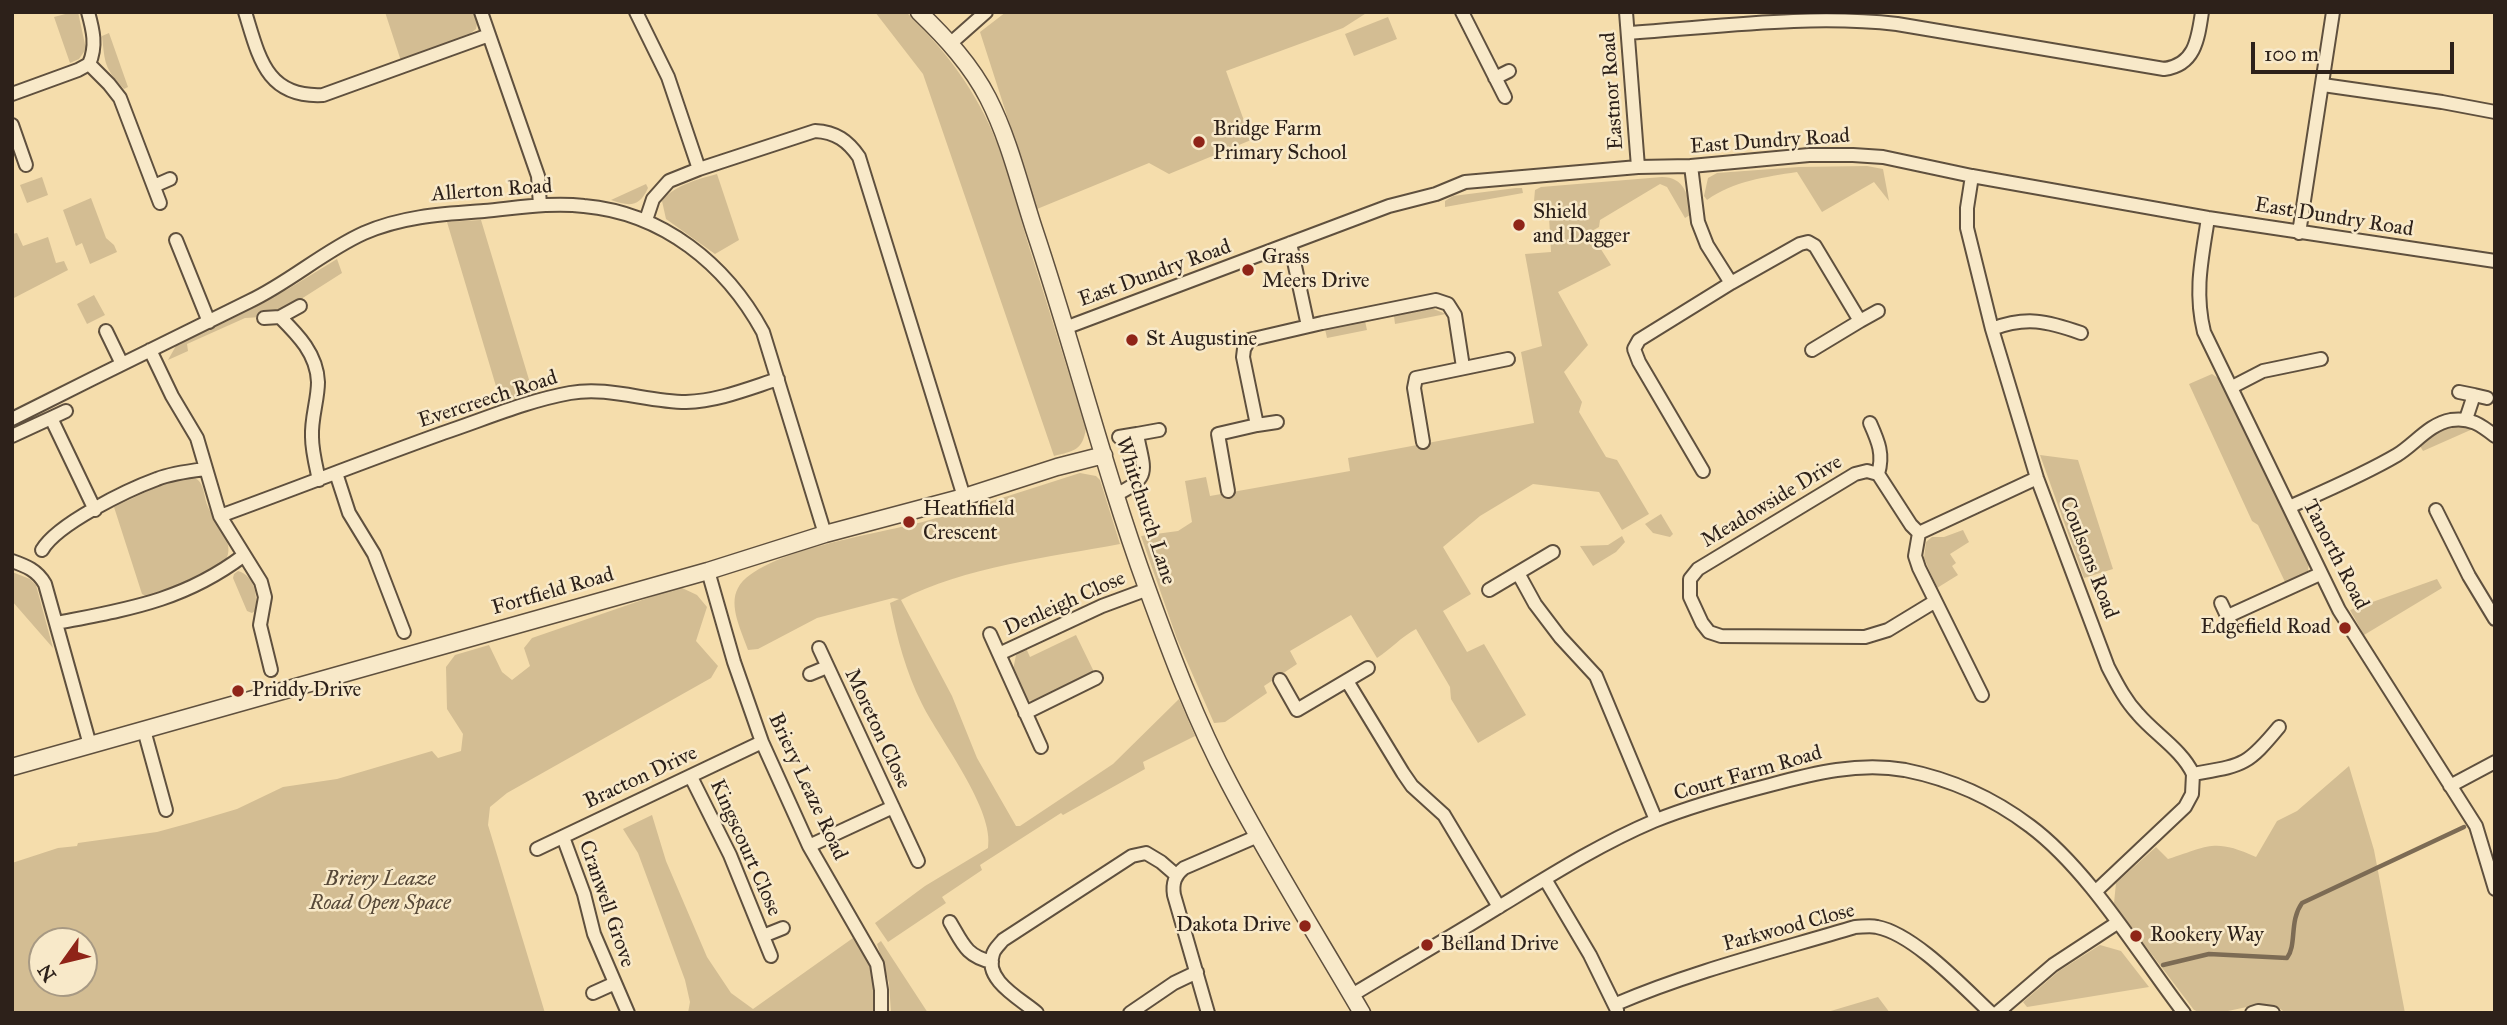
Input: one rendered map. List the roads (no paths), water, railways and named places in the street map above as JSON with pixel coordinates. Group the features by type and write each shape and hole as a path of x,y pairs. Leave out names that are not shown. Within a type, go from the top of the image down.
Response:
{"street":[{"path":"12,94 89,64 93,54 94,37 88,12"},
{"path":"244,12 258,56 270,77 287,90 306,96 323,95 489,35"},
{"path":"481,12 538,176 540,205"},
{"path":"636,12 668,77 698,169"},
{"name":"Whitchurch Lane","path":"919,12 951,43 989,99 1147,589 1227,780 1362,1013"},
{"path":"951,43 986,12"},
{"path":"1462,12 1505,97"},
{"name":"Eastnor Road","path":"1626,12 1638,167"},
{"path":"1628,33 1793,22 1866,21 2164,69 2178,65 2190,55 2197,41 2202,12"},
{"path":"2299,233 2333,12"},
{"path":"89,64 120,99 160,203"},
{"path":"1495,78 1509,71"},
{"path":"2323,85 2495,112"},
{"path":"12,125 26,165"},
{"path":"646,220 653,199 669,181 698,169 816,131 830,131 850,144 859,158 964,497"},
{"name":"East Dundry Road","path":"1065,328 1389,206 1436,194 1465,182 1809,155 1883,157 1972,176 2208,218 2495,261"},
{"path":"1691,166 1698,222 1707,245 1731,283"},
{"name":"Coulsons Road","path":"1972,176 1967,229 1992,329 2036,478 2108,667 2138,714 2182,757 2193,774"},
{"path":"154,186 170,179"},
{"name":"Allerton Road","path":"12,419 257,298 365,233 418,216 540,205 584,206 646,220 677,236 713,264 749,306 763,332 825,534"},
{"name":"Tanorth Road","path":"2208,218 2197,288 2204,332 2339,610 2480,835 2495,889"},
{"path":"176,240 209,322"},
{"path":"1703,471 1639,362 1634,349 1639,340 1731,283 1808,242 1815,246 1860,321"},
{"path":"1290,243 1308,326"},
{"path":"1257,425 1244,364 1244,349 1248,340 1436,300 1448,304 1455,316 1464,367"},
{"path":"264,318 280,317 300,306"},
{"path":"1812,350 1878,312"},
{"path":"280,317 302,338 315,368 318,381 312,415 312,438 319,480"},
{"path":"1992,329 2022,320 2052,323 2081,333"},
{"path":"106,331 122,364"},
{"path":"150,350 172,396 197,438 219,516 261,582 265,597 260,625 271,670"},
{"path":"1423,442 1414,388 1416,378 1508,359"},
{"path":"2232,387 2263,371 2321,359"},
{"name":"Evercreech Road","path":"219,516 502,413 571,393 596,391 683,402 705,401 778,379"},
{"path":"2459,393 2487,398"},
{"path":"2466,419 2474,395"},
{"path":"12,436 66,411"},
{"path":"51,418 95,510"},
{"path":"2289,507 2395,456 2443,422 2466,419 2477,422 2495,436"},
{"path":"1228,491 1218,435 1277,422"},
{"path":"1870,423 1880,446 1882,459 1878,474 1919,533"},
{"path":"1119,437 1159,429"},
{"path":"1117,494 1138,483 1142,477 1144,470 1136,434"},
{"name":"Fortfield Road","path":"12,767 708,571 825,534 964,497 1104,455"},
{"path":"42,550 58,530 158,478 206,469"},
{"name":"Meadowside Drive","path":"1878,474 1867,471 1854,474 1698,569 1690,579 1690,597 1709,632 1721,636 1865,637 1888,630 1934,602"},
{"path":"336,474 349,513 374,554 404,632"},
{"path":"1919,533 2036,478"},
{"path":"2436,510 2469,576 2495,619"},
{"path":"1919,533 1915,556 1934,602 1982,695"},
{"path":"1489,590 1553,552"},
{"path":"57,623 144,606 179,594 206,582 243,556"},
{"path":"12,561 30,568 40,576 57,623 90,745"},
{"name":"Briery Leaze Road","path":"708,571 734,662 762,741 809,846 877,964 881,1013"},
{"path":"1518,573 1535,604 1596,677 1656,820"},
{"path":"2228,616 2320,574"},
{"name":"Denleigh Close","path":"999,654 1102,606 1147,589"},
{"path":"2221,603 2233,629"},
{"name":"Denleigh Close","path":"990,634 1041,747"},
{"name":"Moreton Close","path":"819,648 918,861"},
{"name":"Moreton Close","path":"810,674 827,667"},
{"path":"1280,680 1297,710 1368,668"},
{"path":"1025,713 1096,678"},
{"path":"1347,681 1412,786 1444,815 1499,907"},
{"path":"2095,892 2185,807 2192,794 2193,774 2235,767 2247,762 2279,727"},
{"path":"144,730 166,810"},
{"name":"Bracton Drive","path":"537,849 762,741"},
{"path":"2450,786 2495,762"},
{"name":"Court Farm Road","path":"1352,995 1545,879 1610,842 1656,820 1732,795 1810,774 1864,767 1903,770 1971,790 2003,807 2050,843 2095,892 2184,1013"},
{"name":"Kingscourt Close","path":"691,776 730,855 771,956"},
{"name":"Moreton Close","path":"809,846 893,807"},
{"path":"1208,1013 1172,888 1176,875 1184,868 1258,835"},
{"name":"Cranwell Grove","path":"563,837 584,894 594,934 613,984 628,1013"},
{"path":"1037,1013 996,979 991,967 993,953 1003,940 1132,856 1146,853 1176,875"},
{"path":"1545,879 1617,1009"},
{"path":"950,922 969,953 978,959 992,962"},
{"path":"1997,1013 2053,965 2117,923"},
{"name":"Parkwood Close","path":"1617,1009 1649,990 1699,973 1855,927 1875,926 1895,933 1922,951 1991,1013"},
{"name":"Kingscourt Close","path":"763,936 783,928"},
{"path":"1130,1013 1174,983 1197,972"},
{"name":"Cranwell Grove","path":"593,993 613,984"},
{"path":"2252,1013 2273,1013"}],"waterway":[{"path":"2163,965 2209,954 2287,958 2292,946 2296,917 2302,903 2464,827"}],"place":[{"name":"Bridge Farm Primary School","path":"1199,142"},
{"name":"Shield and Dagger","path":"1519,225"},
{"name":"Grass Meers Drive","path":"1248,270"},
{"name":"St Augustine","path":"1132,340"},
{"name":"Heathfield Crescent","path":"909,522"},
{"name":"Edgefield Road","path":"2345,628"},
{"name":"Priddy Drive","path":"238,691"},
{"name":"Dakota Drive","path":"1305,926"},
{"name":"Rookery Way","path":"2136,936"},
{"name":"Belland Drive","path":"1427,945"}],"park label":[{"name":"Briery Leaze Road Open Space","path":"380,892"}]}
